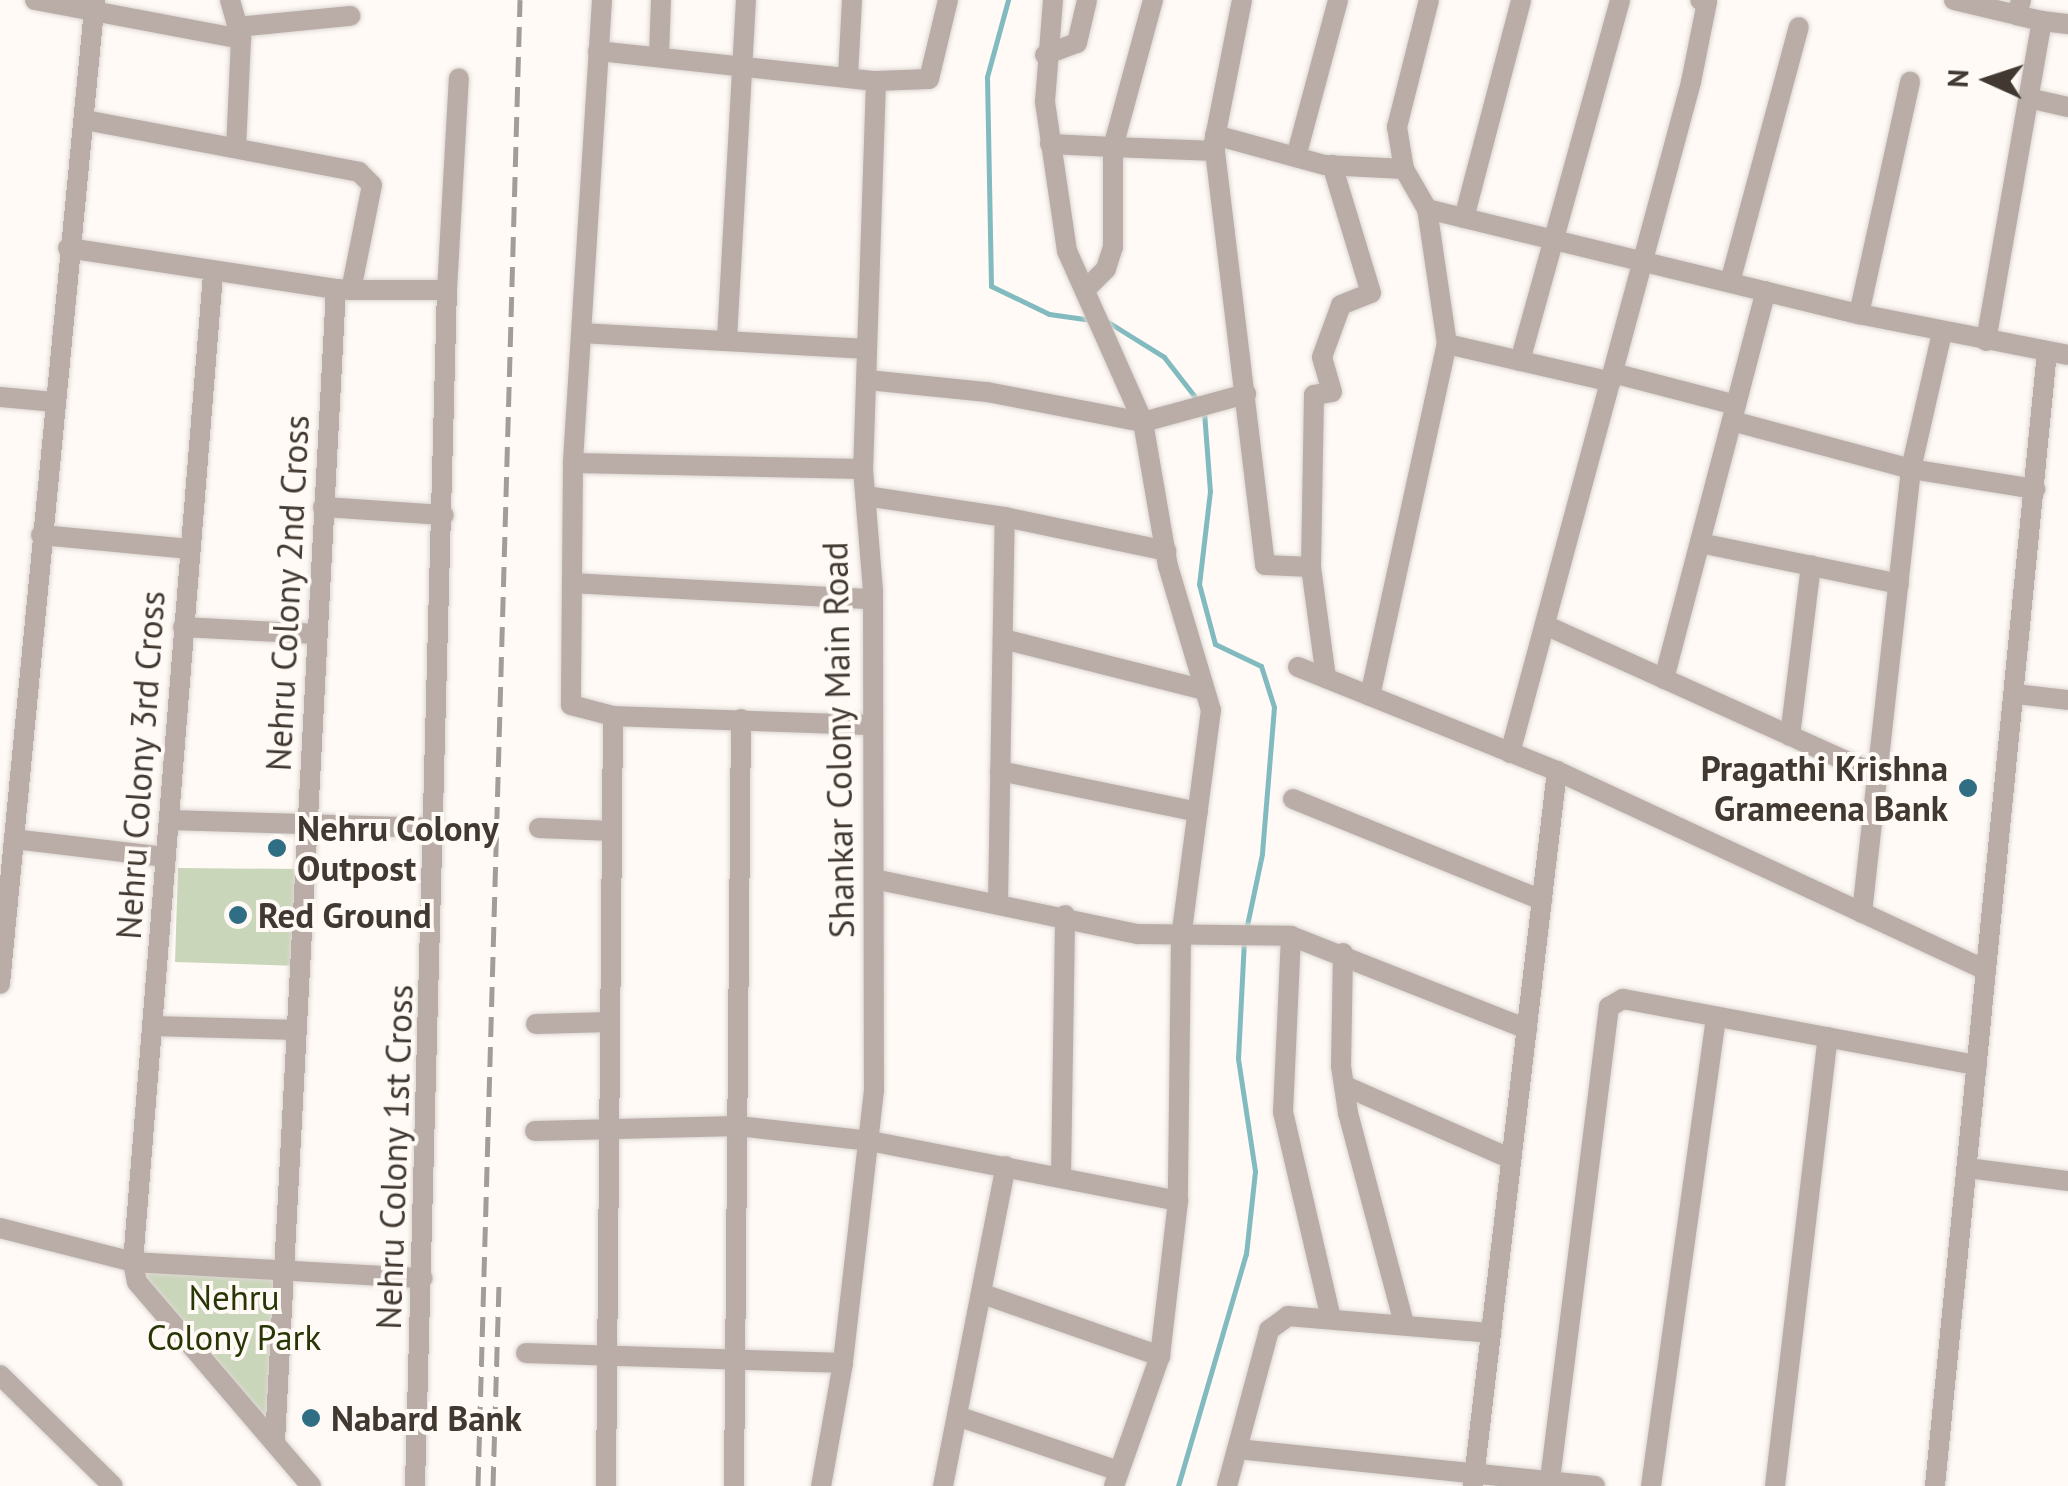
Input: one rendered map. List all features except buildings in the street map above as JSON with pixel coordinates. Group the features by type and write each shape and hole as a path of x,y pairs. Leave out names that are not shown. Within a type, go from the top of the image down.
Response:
{"street":[{"path":"35,0 95,4 239,33 350,16"},
{"path":"85,120 236,148 239,33 230,0"},
{"path":"602,0 573,463 569,698 584,714 873,724"},
{"path":"659,56 661,0"},
{"path":"726,339 746,0"},
{"path":"848,76 852,0"},
{"path":"598,52 742,62 876,81 929,80 948,0"},
{"path":"956,1416 1116,1479 1160,1356 1178,1201 1181,938 1211,710 1166,551 1144,422 1106,346 1068,251 1050,144 1045,55 1053,0"},
{"path":"1045,55 1076,42 1086,0"},
{"path":"1087,294 1106,269 1113,247 1113,147 1153,0"},
{"path":"1242,0 1215,143 1265,565 1311,567"},
{"path":"1296,157 1338,0"},
{"path":"1370,696 1447,344 1427,208 1404,169 1397,127 1429,0"},
{"path":"1464,218 1521,0"},
{"path":"1520,361 1558,240 1620,0"},
{"path":"1510,753 1690,82 1707,2 1700,0"},
{"path":"1954,0 2019,8 2042,20 2068,24"},
{"path":"0,984 14,839 8,794 41,535 95,4"},
{"path":"1986,341 2042,20"},
{"path":"1730,282 1799,28"},
{"name":"Nehru Colony 1st Cross","path":"415,1486 436,828 446,290 459,78"},
{"name":"Shankar Colony Main Road","path":"821,1486 843,1363 870,1141 873,724 863,469 876,81"},
{"path":"1858,314 1910,82"},
{"path":"2028,98 2068,107"},
{"path":"1050,144 1113,147 1215,143 1332,165 1404,169"},
{"name":"Nehru Colony 2nd Cross","path":"236,148 360,172 372,185 344,289 323,507 276,1442"},
{"path":"1326,678 1311,567 1314,396 1332,392 1322,357 1341,305 1370,293 1332,165"},
{"path":"1427,208 1858,314 2058,354 2035,489 1935,1486"},
{"path":"68,248 213,274 344,289 446,290"},
{"name":"Nehru Colony 3rd Cross","path":"126,1261 152,1026 213,274"},
{"path":"1664,680 1766,291"},
{"path":"582,332 866,349"},
{"path":"1862,913 1912,469 1942,332"},
{"path":"1447,344 1612,378 1912,469 2035,489"},
{"path":"868,380 988,392 1144,422 1246,394"},
{"path":"0,397 54,402"},
{"path":"573,463 863,469"},
{"path":"866,496 1004,517 1166,551"},
{"path":"323,507 444,515"},
{"path":"998,902 1004,517"},
{"path":"41,535 190,549"},
{"path":"1700,543 1899,584"},
{"path":"1790,736 1811,566"},
{"path":"572,583 871,599"},
{"path":"1545,625 1877,776"},
{"path":"183,627 316,634"},
{"path":"1003,638 1205,690"},
{"path":"1298,666 1557,772 1984,969"},
{"path":"2016,694 2068,700"},
{"path":"606,1486 612,716"},
{"path":"734,1486 741,718"},
{"path":"1000,770 1198,812"},
{"path":"1474,1478 1557,772"},
{"path":"1293,799 1542,900"},
{"path":"169,820 436,828"},
{"path":"540,828 612,831"},
{"path":"14,839 166,856"},
{"path":"874,879 1065,915 1138,934 1181,938 1229,932 1291,936 1527,1029"},
{"path":"1061,1176 1065,915"},
{"path":"1291,936 1283,1112 1331,1319"},
{"path":"1342,953 1344,1086 1404,1323"},
{"path":"1550,1480 1610,1007 1623,999 1716,1017 1828,1047 1978,1065"},
{"path":"1651,1486 1716,1017"},
{"path":"536,1024 610,1022"},
{"path":"152,1026 297,1030"},
{"path":"1775,1486 1828,1047"},
{"path":"1344,1086 1511,1159"},
{"path":"535,1131 738,1126 870,1141 1178,1201"},
{"path":"943,1486 1006,1166"},
{"path":"1968,1168 2068,1182"},
{"path":"0,1228 126,1261 287,1267 423,1278"},
{"path":"126,1261 137,1282 311,1486"},
{"path":"983,1294 1160,1356"},
{"path":"1227,1486 1270,1330 1288,1316 1491,1333"},
{"path":"526,1354 843,1363"},
{"path":"0,1375 101,1482"},
{"path":"1238,1449 1474,1478 1596,1486"}],"green space":[{"name":"Red Ground","path":"178,868 300,869 300,966 175,962"},
{"name":"Nehru Colony Park","path":"141,1267 284,1271 271,1432 141,1282"}],"waterway":[{"path":"1008,0 987,77 991,286 1049,314 1092,320"},
{"path":"1108,322 1164,357 1199,402"},
{"path":"1204,412 1210,491 1199,584 1215,644 1261,666 1274,707 1262,854 1246,930"},
{"path":"1178,1486 1246,1254 1255,1171 1238,1058 1244,941"}],"railway":[{"path":"478,1486 520,0"},
{"path":"493,1486 499,1279"}],"place":[{"name":"Pragathi Krishna Grameena Bank","path":"1968,788"},
{"name":"Nehru Colony Outpost","path":"277,848"},
{"name":"Red Ground","path":"238,915"},
{"name":"Nabard Bank","path":"311,1418"}]}
